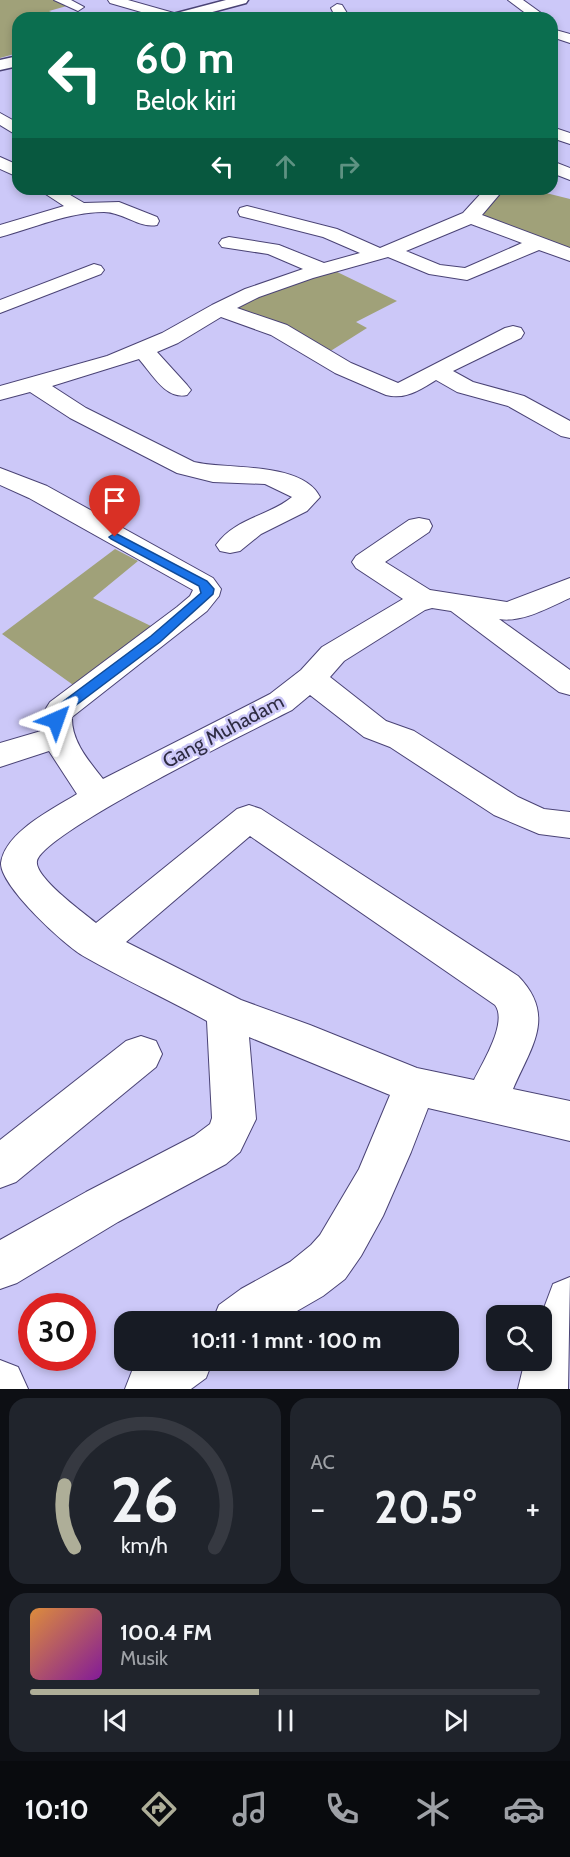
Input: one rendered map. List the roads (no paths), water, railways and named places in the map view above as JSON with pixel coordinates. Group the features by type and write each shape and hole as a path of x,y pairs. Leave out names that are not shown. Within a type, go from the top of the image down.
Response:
{"street":[{"path":"60,0 78,7"},
{"path":"114,0 155,12"},
{"path":"514,0 532,12"},
{"path":"194,12 228,1"},
{"path":"58,195 82,209"},
{"path":"0,393 115,361 177,334 252,293 321,270 383,253 470,217 485,195"},
{"path":"0,231 82,209 116,207 150,221"},
{"path":"247,212 344,238 436,270 467,274 539,243"},
{"path":"470,217 570,255"},
{"path":"229,243 272,249 321,270"},
{"path":"0,308 93,270"},
{"path":"219,309 279,330 343,368 400,389 513,333"},
{"path":"142,350 179,390"},
{"path":"436,370 465,387 516,401 570,431"},
{"path":"34,384 78,413 186,468 213,474 270,476 305,493 307,497 298,505 263,521 230,545"},
{"path":"0,476 38,492 203,584 207,589 207,594 203,599 187,613 62,709 56,720 58,737 98,797"},
{"path":"418,526 366,562 425,600 437,599 495,610 517,609 570,587"},
{"name":"Gang Muhadam","path":"14,854 98,797 281,702 312,677 333,654 401,611 425,600"},
{"path":"459,604 570,685"},
{"path":"312,677 328,693 375,729 402,739 506,806 539,820 570,825"},
{"path":"0,755 58,737"},
{"path":"96,945 249,818 445,948 512,996 519,1006 521,1017 486,1102"},
{"path":"14,854 29,885 47,905 96,945 227,1012 296,1037 414,1086 570,1120"},
{"path":"0,1266 102,1207 210,1150 225,1138 234,1119 227,1012"},
{"path":"0,1167 141,1054"},
{"path":"254,1311 328,1262 351,1230 376,1185 393,1147 414,1086"},
{"path":"543,1389 553,1348 570,1301"},
{"path":"150,1389 174,1371"},
{"path":"0,1385 3,1389"}]}
